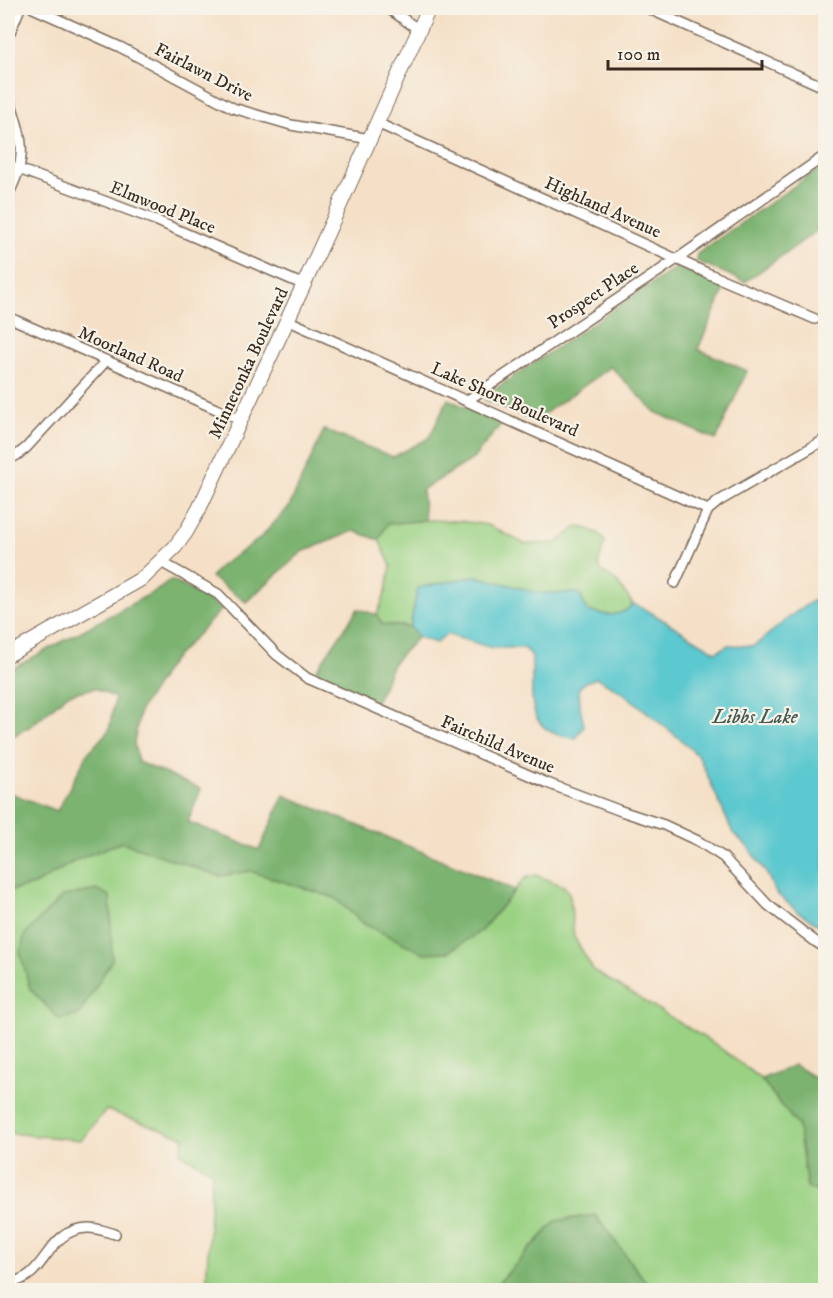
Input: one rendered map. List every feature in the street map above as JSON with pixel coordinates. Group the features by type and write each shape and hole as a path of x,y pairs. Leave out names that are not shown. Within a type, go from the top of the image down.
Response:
{"main road":[{"name":"Minnetonka Boulevard","path":"8,655 126,589 143,578 175,548 190,524 241,420 429,8"}],"street":[{"path":"8,37 20,8"},
{"name":"Fairlawn Drive","path":"33,8 120,47 233,108 291,125 370,139"},
{"path":"388,8 419,30"},
{"path":"647,8 825,88"},
{"path":"8,94 23,152 19,170 8,195"},
{"name":"Highland Avenue","path":"377,123 815,319"},
{"name":"Prospect Place","path":"468,400 677,259 825,155"},
{"name":"Elmwood Place","path":"8,165 154,220 304,285"},
{"name":"Moorland Road","path":"8,317 241,420"},
{"name":"Lake Shore Boulevard","path":"287,320 708,510"},
{"path":"8,460 26,448 106,361"},
{"path":"675,583 708,510 719,501 825,439"},
{"name":"Fairchild Avenue","path":"161,562 218,594 277,655 307,678 547,783 664,825 698,842 723,857 768,905 825,948"},
{"path":"8,1282 27,1276 38,1268 53,1244 76,1230 89,1228 115,1234"}],"green space":[{"path":"817,170 825,173 825,233 818,230 745,282 697,261 697,254"},
{"path":"680,268 725,288 698,349 747,371 716,440 655,412 611,367 534,421 485,400 485,396 672,270"},
{"path":"448,399 501,424 473,459 422,490 425,520 387,524 379,540 354,531 302,552 246,602 211,577 219,567 259,539 289,507 324,430 393,457 429,438"},
{"path":"425,520 488,525 525,544 556,543 579,526 598,533 605,541 598,565 602,571 617,582 633,604 617,614 599,614 587,611 579,593 539,593 475,576 418,588 410,627 382,624 377,615 386,591 391,566 379,540 387,524"},
{"path":"171,580 222,609 171,662 140,710 134,743 138,762 201,789 188,822 259,850 284,795 515,890 481,931 448,952 424,953 364,924 335,898 250,871 219,876 122,842 78,859 34,885 8,891 8,792 57,811 88,753 109,730 115,698 95,688 68,694 31,726 8,739 8,671 159,589"},
{"path":"358,609 377,615 382,624 410,627 418,637 394,662 376,702 313,675"},
{"path":"122,842 219,876 250,871 335,898 364,924 481,931 525,878 536,875 564,886 570,895 574,937 594,971 715,1044 761,1079 798,1126 807,1187 825,1195 825,1290 652,1290 595,1215 556,1221 492,1290 206,1290 212,1171 180,1153 184,1137 106,1110 81,1140 8,1133 8,891 34,885 78,859"},
{"path":"98,890 110,896 112,960 79,1015 59,1019 30,989 20,952 25,934 63,896"},
{"path":"794,1065 825,1084 825,1195 807,1187 798,1126 761,1079"},
{"path":"595,1215 652,1290 492,1290 556,1221"}],"water":[{"name":"Libbs Lake","path":"475,576 539,593 579,593 587,611 599,614 617,614 633,604 716,652 728,645 754,646 797,611 825,593 825,929 798,912 776,893 767,874 748,847 733,833 699,757 622,692 597,678 586,682 579,688 584,726 576,738 559,735 546,729 534,711 532,656 524,648 492,648 446,634 436,643 418,637 410,627 418,588"}]}
